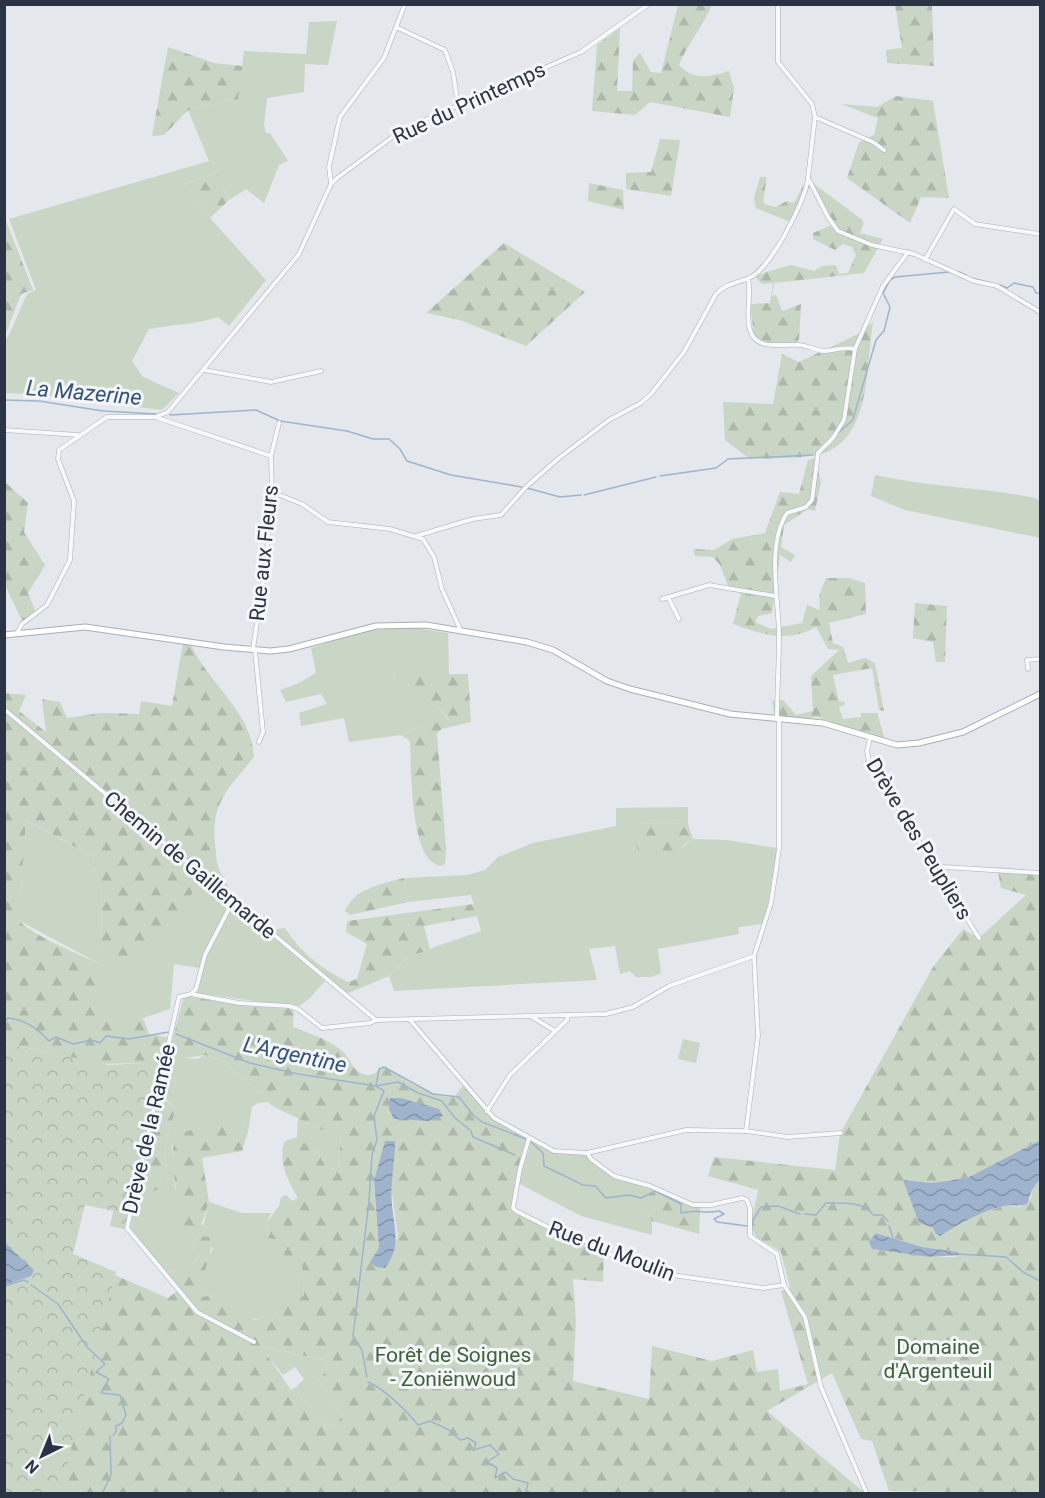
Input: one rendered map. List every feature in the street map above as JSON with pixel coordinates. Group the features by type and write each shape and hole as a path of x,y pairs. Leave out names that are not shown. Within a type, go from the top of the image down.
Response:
{"main road":[{"path":"4,635 86,627 254,650 289,649 352,630 388,625 426,625 527,642 553,650 607,681 629,689 730,714 823,723 870,738 903,745 945,740 983,724 1041,694"}],"street":[{"path":"331,184 329,167 340,117 379,67 398,28 405,4"},
{"name":"Rue du Printemps","path":"155,417 168,412 299,254 331,184 402,130 591,47 649,4"},
{"path":"416,536 473,519 501,515 526,486 559,458 609,420 646,399 684,352 716,294 723,287 748,279 788,231 808,178 815,117 812,104 778,62 778,4"},
{"path":"398,28 445,50 453,72 458,105"},
{"path":"815,117 873,142 884,150"},
{"path":"808,178 828,217 840,233 872,244 908,252 974,281 997,286 1041,312"},
{"path":"926,260 954,209 975,224 1041,234"},
{"path":"746,1131 758,1036 754,956 775,884 779,849 779,638 776,568 783,522 788,513 806,507 812,500 818,453 833,438 844,420 855,349 883,286 908,252"},
{"path":"748,279 749,324 752,336 758,342 774,345 800,345 825,351 842,348 855,349"},
{"path":"204,370 271,382 321,371"},
{"name":"Rue aux Fleurs","path":"17,634 22,624 48,605 70,560 74,501 57,456 59,450 107,417 155,417 271,456"},
{"name":"Rue aux Fleurs","path":"259,742 263,732 254,650 266,567 272,492 271,456 279,423"},
{"path":"4,430 79,436"},
{"path":"272,492 302,504 334,523 379,528 423,539 434,557 442,589 461,631"},
{"path":"662,599 709,585 776,596"},
{"path":"668,597 679,619"},
{"path":"1028,669 1027,660 1041,659"},
{"name":"Chemin de Gaillemarde","path":"4,709 376,1020"},
{"name":"Drève des Peupliers","path":"870,738 867,752 869,761 979,938"},
{"path":"933,863 944,867 1041,873"},
{"name":"Drève de la Ramée","path":"233,901 205,955 196,989 179,997 178,1000 128,1223 130,1233 196,1312 254,1342"},
{"path":"189,994 239,1003 289,1006 298,1009 322,1028 370,1023 376,1020 568,1015 623,1011 676,983 754,956"},
{"path":"487,1111 510,1074 567,1020 568,1015"},
{"path":"531,1017 555,1031"},
{"path":"409,1020 487,1111 500,1122 554,1151 587,1153 686,1130 746,1131 788,1137 841,1133"},
{"name":"Rue du Moulin","path":"529,1138 516,1184 513,1210 548,1227 578,1237 609,1254 678,1277 763,1288 784,1285"},
{"path":"587,1153 591,1159 614,1176 650,1186 693,1205 711,1205 742,1198 747,1200 750,1208 750,1236 777,1254 784,1285 805,1317 821,1387 867,1494"}],"green space":[{"path":"678,5 712,5 679,65 696,76 715,75 729,71 734,88 730,117 650,102 635,115 592,111 597,45 620,28 617,91 632,91 633,60 640,53 651,72 661,73"},
{"path":"895,5 932,5 934,66 887,63 886,50 902,48"},
{"path":"337,21 328,65 305,64 304,92 267,98 264,125 266,133 270,133 288,161 279,165 264,203 246,189 229,200 217,172 185,184 210,218 266,280 229,326 218,317 201,322 149,329 132,361 143,377 179,393 162,410 35,394 5,393 5,340 27,294 36,290 9,219 209,161 188,110 238,99 244,51 306,54 309,22"},
{"path":"168,47 214,63 243,66 238,99 188,110 164,135 152,136"},
{"path":"896,96 933,101 949,198 921,197 910,223 847,178 859,142 874,135 878,118 841,104 877,107"},
{"path":"660,139 680,140 671,196 626,189 626,173 651,172"},
{"path":"217,172 229,200 210,218 185,184"},
{"path":"760,177 766,177 764,204 776,207 787,201 794,203 804,184 813,183 861,219 864,223 860,233 883,239 864,273 774,283 772,296 776,295 782,311 801,304 799,340 796,343 768,343 754,336 750,304 770,303 773,283 762,284 756,278 757,275 791,265 814,271 822,266 836,265 839,274 848,273 856,255 852,247 843,244 835,250 813,239 813,233 834,224 814,188 809,188 793,223 756,208 754,198"},
{"path":"589,183 623,190 624,210 588,201"},
{"path":"5,218 33,290 21,294 5,336"},
{"path":"504,243 585,292 526,346 460,320 426,313"},
{"path":"873,322 867,377 859,415 851,431 840,444 817,455 750,459 725,440 723,402 773,404 782,354 799,362 858,334"},
{"path":"815,458 821,482 815,511 808,509 784,525 781,547 795,555 791,562 780,555 772,613 758,616 755,622 771,629 802,623 807,605 820,610 819,596 826,578 849,578 865,583 866,614 829,623 833,643 843,647 848,663 865,658 875,663 884,711 879,710 872,668 833,675 839,701 845,702 845,705 839,707 843,719 861,717 861,713 877,713 885,740 817,717 776,722 772,701 783,700 796,715 813,711 811,676 839,650 828,649 816,627 794,635 774,636 733,624 741,593 730,591 720,565 713,557 695,556 693,549 714,550 732,539 765,533 780,492 799,494 808,460"},
{"path":"875,475 1035,498 1040,501 1040,538 905,510 871,496"},
{"path":"5,482 28,503 24,532 45,565 28,593 37,615 23,623 5,585"},
{"path":"915,603 947,606 945,662 936,662 933,642 913,638"},
{"path":"408,627 448,633 449,674 394,675 395,680 427,709 438,707 449,721 420,727 401,735 349,742 344,718 301,726 299,713 327,704 321,694 286,702 280,690 297,684 316,673 311,648 363,631"},
{"path":"183,644 191,645 238,712 246,726 254,757 224,795 216,816 217,861 229,890 229,906 196,887 164,933 146,952 122,970 101,948 102,894 92,856 26,820 21,888 11,912 39,935 100,964 94,1013 144,1020 149,1034 169,1038 156,1094 176,1108 164,1150 167,1184 149,1194 139,1182 135,1182 125,1229 110,1226 149,1063 101,1064 5,1043 4,693 26,695 19,711 46,732 42,699 60,702 67,718 100,713 139,714 141,701 172,706"},
{"path":"394,674 468,674 471,722 442,729 437,733 446,848 445,864 440,866 428,858 418,835 413,802 410,741 401,735 420,727 449,720 438,707 427,710 395,680"},
{"path":"688,807 688,824 637,823 683,847 693,839 726,840 777,848 773,883 763,924 738,927 739,934 658,949 661,973 652,977 636,977 630,971 620,974 615,946 589,949 597,980 394,991 389,976 409,956 481,931 471,895 408,902 404,878 468,875 485,870 498,857 533,843 616,826 616,808"},
{"path":"25,820 92,856 102,894 101,948 122,969 146,952 164,933 196,886 229,906 199,968 174,964 170,1009 138,1020 93,1013 100,964 16,919 10,912 21,888"},
{"path":"637,823 688,824 693,839 672,853 639,852 634,840"},
{"path":"997,867 1040,871 1040,1140 967,1178 931,1183 904,1180 919,1223 933,1228 940,1236 973,1216 1006,1205 1020,1207 1031,1198 1032,1190 1040,1179 1040,1493 889,1491 872,1441 861,1439 832,1373 767,1411 865,1493 5,1493 4,1432 103,1270 168,1298 180,1289 168,1275 170,1271 189,1272 198,1257 193,1247 197,1236 210,1237 210,1252 202,1282 203,1297 214,1294 255,1320 275,1315 292,1299 304,1296 302,1262 288,1265 279,1240 268,1238 267,1222 279,1206 281,1197 286,1195 292,1201 298,1198 285,1170 283,1148 285,1141 297,1137 318,1153 327,1169 338,1168 341,1134 327,1132 274,1107 268,1102 264,1093 258,1092 224,1062 205,1055 185,1058 172,1041 184,996 248,1006 294,1009 293,1027 339,1048 359,1072 370,1075 384,1067 418,1087 445,1096 454,1097 463,1086 493,1119 527,1140 515,1181 512,1209 577,1238 604,1254 603,1282 573,1279 576,1321 573,1381 649,1399 652,1346 712,1361 753,1350 757,1372 778,1369 780,1391 808,1384 781,1291 790,1288 781,1252 756,1237 751,1226 758,1190 708,1176 714,1157 835,1170 840,1134 933,967 963,929 979,938 1026,895 1001,888","holes":["385,1141 398,1238 371,1262 379,1248 374,1180","877,1233 922,1247 958,1252 957,1257 929,1257 872,1249","261,1346 328,1361 327,1369 319,1380 344,1416 327,1428 299,1395 297,1386 291,1390"]},
{"path":"404,878 408,902 350,915 345,911 349,903 362,892"},
{"path":"233,903 325,981 310,998 298,1007 197,993 202,966"},
{"path":"474,904 477,916 424,926 430,950 409,956 389,976 346,994 270,930 285,928 313,960 348,982 357,979 367,944 346,932 347,921"},
{"path":"683,1039 700,1043 696,1063 678,1059"},
{"path":"172,1041 185,1058 197,1059 205,1055 224,1062 258,1092 265,1093 268,1102 258,1103 252,1107 248,1132 242,1122 172,1145 175,1189 203,1226 209,1202 242,1213 271,1213 267,1222 268,1238 279,1240 302,1261 304,1296 268,1318 260,1320 252,1318 214,1294 203,1297 202,1278 213,1248 196,1237 193,1247 198,1256 189,1273 170,1271 168,1275 130,1228 139,1182 143,1190 167,1184 164,1150 176,1108 160,1095"},
{"path":"4,1043 109,1065 163,1062 125,1229 110,1226 114,1211 85,1205 73,1254 116,1272 60,1493 5,1493"},
{"path":"298,1118 327,1132 341,1133 338,1168 327,1169 318,1153 297,1137"},
{"path":"242,1122 248,1132 242,1151 202,1158 209,1202 199,1231 186,1229 177,1197 173,1168 176,1139 198,1128"},
{"path":"531,1142 563,1154 586,1154 613,1177 650,1187 701,1208 700,1211 695,1209 681,1213 678,1207 670,1201 659,1198 641,1198 652,1221 652,1235 581,1216 518,1183"},
{"path":"655,1191 681,1204 681,1212 695,1209 700,1211 699,1234 652,1221 641,1198"},
{"path":"260,1346 328,1361 327,1369 319,1380 344,1416 327,1428 299,1395 297,1386 304,1379 295,1367 283,1375"}],"water":[{"path":"390,1098 401,1098 439,1109 443,1116 429,1121 394,1119 389,1109"},
{"path":"1040,1140 1040,1179 1032,1190 1027,1204 1007,1205 987,1211 940,1236 933,1228 919,1223 903,1180 932,1183 967,1178"},
{"path":"385,1141 395,1141 392,1196 396,1237 394,1252 385,1268 376,1267 370,1262 379,1248 374,1180"},
{"path":"876,1233 922,1247 958,1252 959,1255 929,1257 872,1249 869,1242"},
{"path":"4,1242 34,1270 31,1276 5,1285"}],"waterway":[{"path":"853,419 876,340 884,331 890,307 883,293 890,280 895,277 949,272"},
{"path":"959,272 966,275"},
{"path":"971,278 992,283"},
{"path":"1000,285 1007,288 1014,283 1033,287 1036,293 1040,293"},
{"name":"La Mazerine","path":"4,400 39,401 103,411 158,414"},
{"name":"La Mazerine","path":"170,415 256,410 278,420"},
{"path":"838,433 853,420"},
{"path":"280,421 347,431 373,439 389,439 400,449 407,461 451,475 522,487"},
{"path":"660,476 716,468 728,459 813,455"},
{"path":"584,495 656,477"},
{"path":"527,488 560,497 581,495"},
{"name":"L'Argentine","path":"4,1022 8,1018 20,1020 36,1029 49,1041 56,1037 73,1044 92,1040 100,1043 106,1036 129,1039 169,1032"},
{"name":"L'Argentine","path":"176,1034 250,1063 298,1074 376,1086 398,1082 418,1093 442,1101 455,1118 471,1131 473,1137 515,1155"},
{"path":"367,1377 362,1350 353,1336 369,1201 372,1155 377,1140 374,1116 384,1091 376,1086 379,1069 384,1067 433,1094 459,1097 474,1116 482,1122 526,1139"},
{"name":"L'Argentine","path":"531,1142 543,1153 544,1166 583,1185 595,1186 606,1198 629,1195 641,1198 655,1191 681,1204 681,1213 719,1211 724,1214 714,1219 717,1222 747,1226"},
{"name":"L'Argentine","path":"805,1214 816,1215 826,1203 845,1203 864,1207 873,1215 882,1215 888,1221"},
{"name":"L'Argentine","path":"750,1225 761,1207 778,1206 800,1214"},
{"name":"L'Argentine","path":"889,1226 893,1238"},
{"path":"959,1254 1006,1257 1023,1272 1040,1281"},
{"path":"4,1286 24,1280 28,1282"},
{"path":"31,1285 58,1304 87,1347 105,1364 96,1372 109,1379 101,1393 120,1395 126,1415 122,1423 116,1426 116,1432 113,1435"},
{"path":"368,1382 395,1401 418,1425 430,1421 449,1430 460,1440 468,1438 476,1443 474,1450 490,1445 499,1454 487,1462 497,1468 495,1478 506,1472 513,1479 528,1483 526,1491 534,1494"},
{"path":"102,1494 111,1475 110,1436"}],"park label":[{"name":"Domaine d'Argenteuil","path":"938,1359"},
{"name":"Forêt de Soignes - Zoniënwoud","path":"453,1367"}]}
